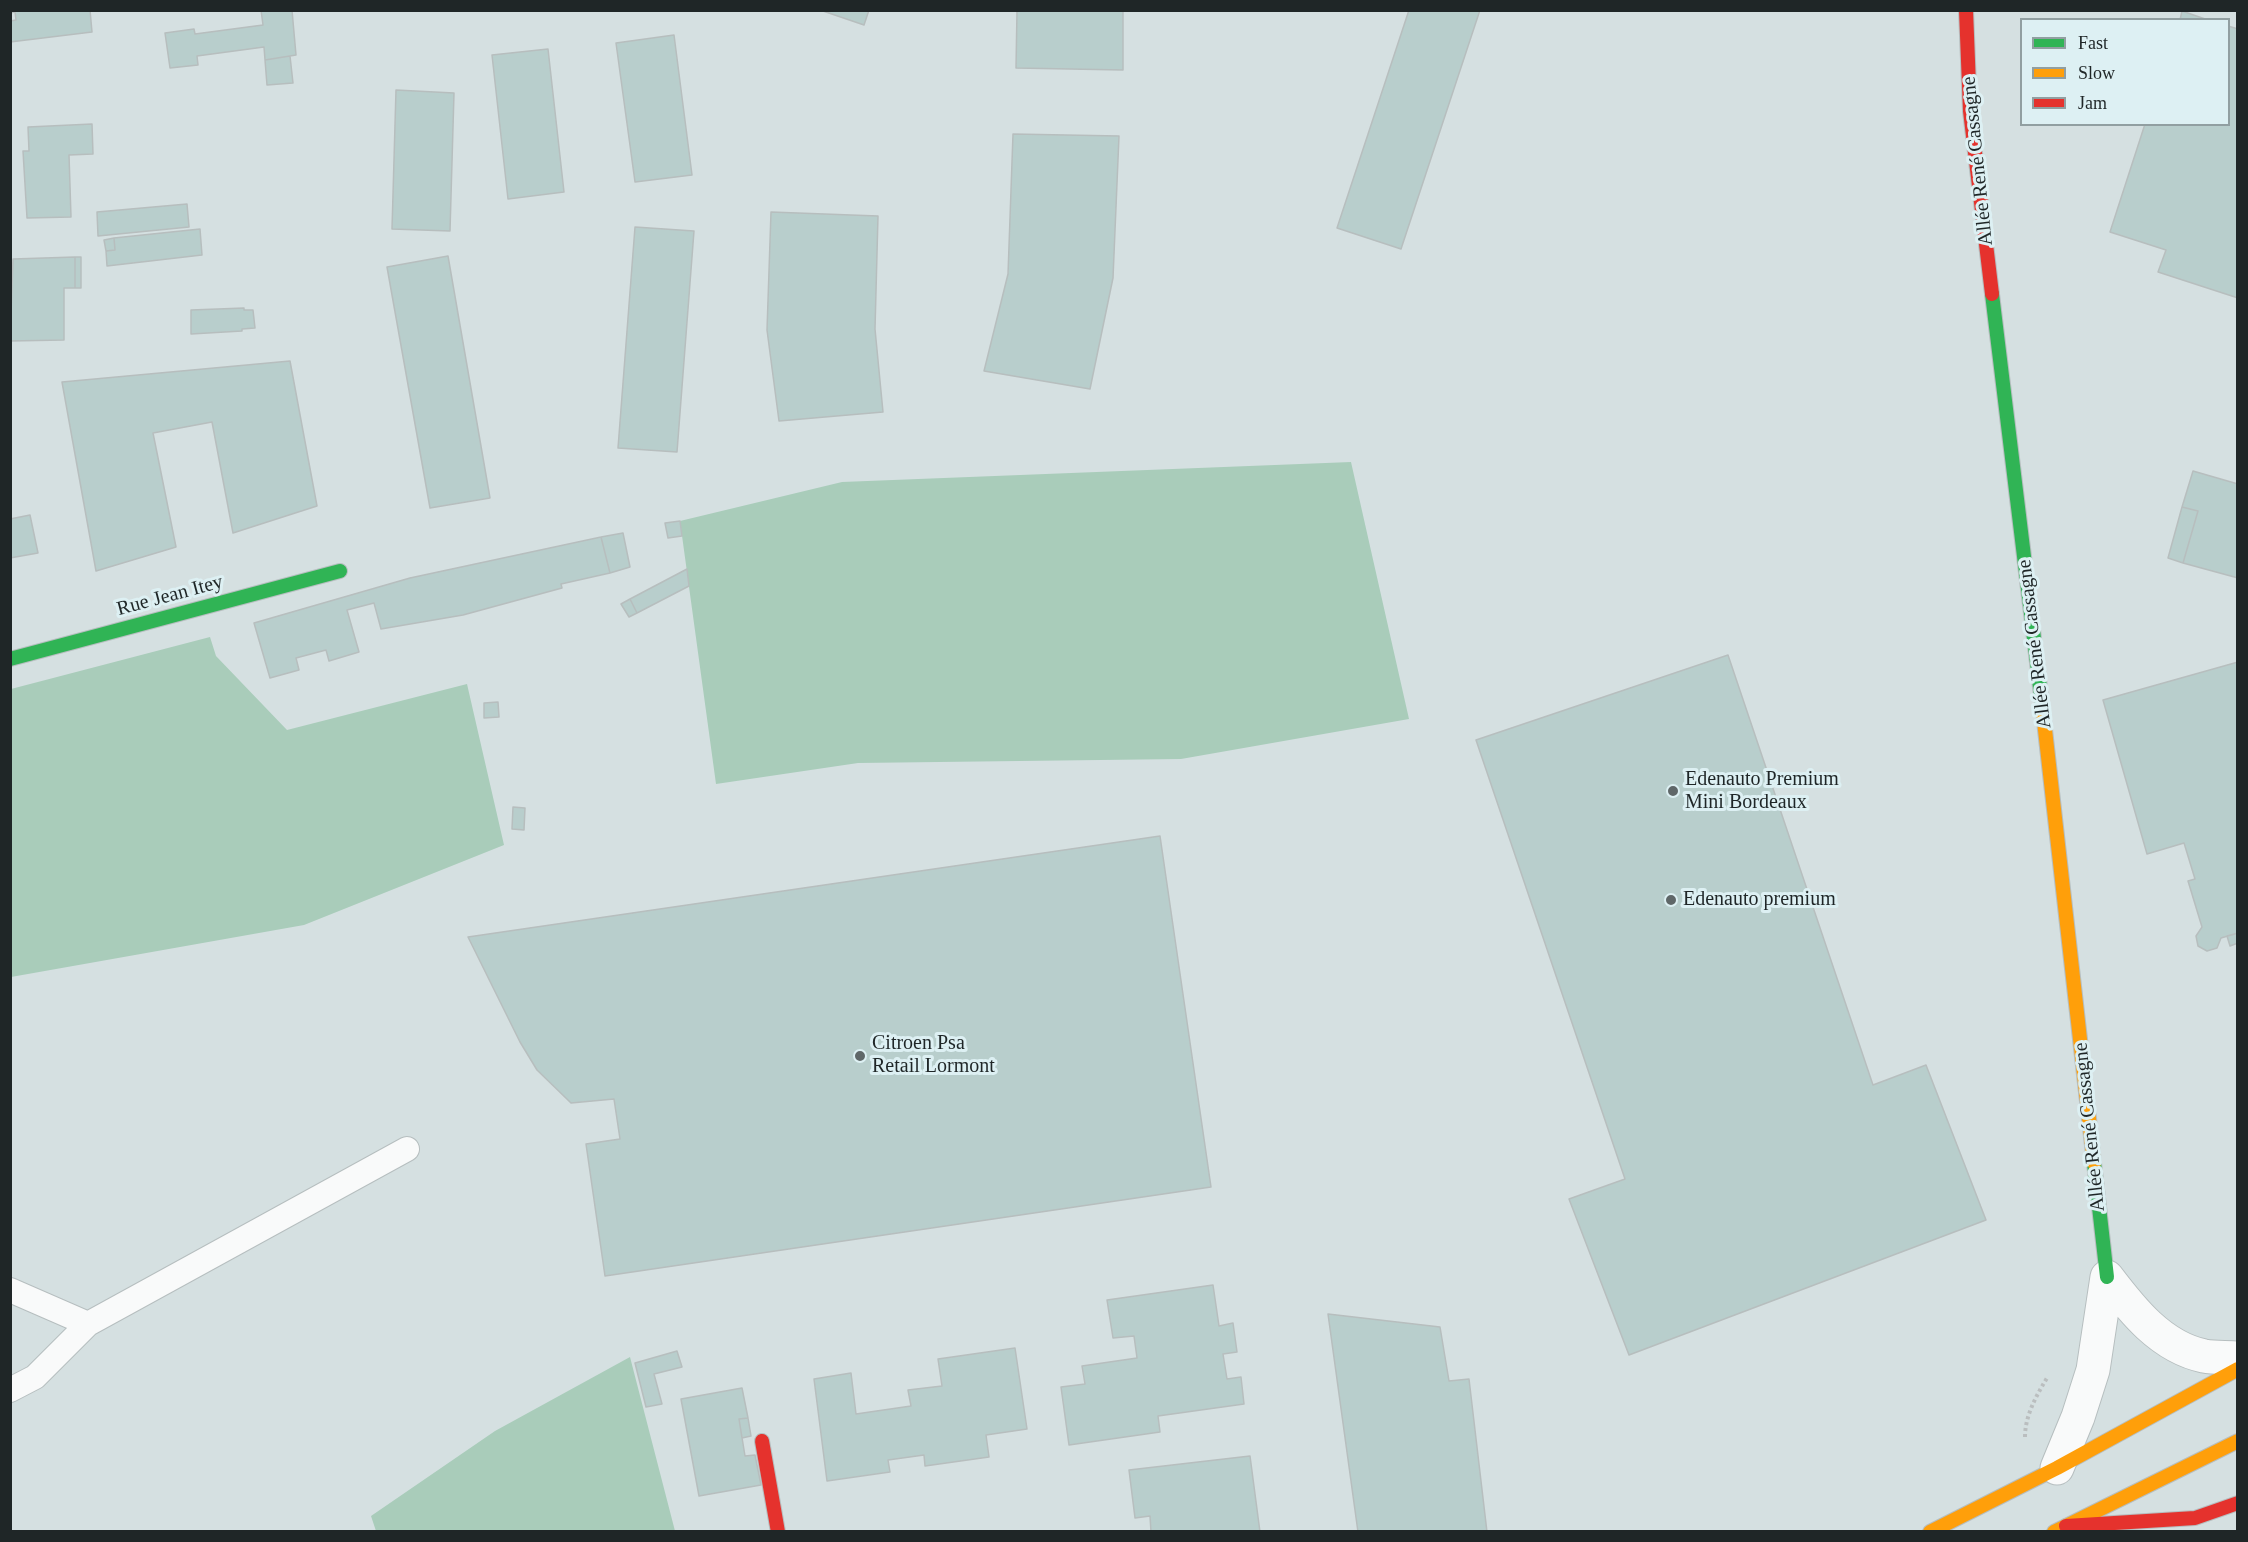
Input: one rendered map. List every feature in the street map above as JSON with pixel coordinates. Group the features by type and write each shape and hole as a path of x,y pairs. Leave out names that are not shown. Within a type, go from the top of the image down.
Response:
{"street":[{"name":"Allée René Cassagne","path":"1966,10 1970,111 2044,718 2107,1277 2093,1370 2078,1417 2057,1468"},
{"name":"Rue Jean Itey","path":"10,659 339,571"},
{"path":"2107,1277 2133,1311 2158,1333 2183,1348 2205,1356 2238,1358"},
{"path":"1930,1532 2057,1468 2238,1369"},
{"path":"762,1441 778,1532"},
{"path":"2060,1529 2238,1441"},
{"path":"2060,1529 2195,1518 2238,1503"}],"lane":[{"path":"10,1390 35,1377 88,1324 407,1149"},
{"path":"10,1290 88,1324"}],"green space":[{"path":"1351,462 1409,719 1181,759 858,763 716,784 680,521 842,482"},
{"path":"210,637 216,656 287,730 467,684 504,845 304,925 11,977 11,689"},
{"path":"630,1357 675,1531 376,1531 371,1516 495,1431"}],"building":[{"path":"10,10 90,10 92,32 10,42 10,21 16,20 15,12 10,13"},
{"path":"261,10 292,10 296,55 265,60 264,47 197,56 198,65 170,68 165,33 194,29 195,34 263,25"},
{"path":"820,10 869,10 864,25"},
{"path":"1017,10 1123,10 1123,70 1016,68"},
{"path":"1409,10 1480,10 1401,249 1337,228"},
{"path":"2182,11 2202,18 2180,18"},
{"path":"2230,27 2238,29 2238,298 2158,272 2166,250 2110,232 2144,126 2230,126"},
{"path":"674,35 692,175 635,182 616,43"},
{"path":"548,49 564,192 508,199 492,55"},
{"path":"290,56 293,83 267,85 265,60"},
{"path":"396,90 454,93 450,231 392,229"},
{"path":"92,124 93,154 69,155 71,217 27,218 23,151 29,151 28,127"},
{"path":"1013,134 1119,136 1113,278 1090,389 984,371 1008,274"},
{"path":"187,204 189,227 98,236 97,212"},
{"path":"771,212 878,216 875,329 883,412 779,421 767,330"},
{"path":"635,227 694,231 677,452 618,448"},
{"path":"200,229 202,255 107,266 106,251 115,250 114,238"},
{"path":"114,238 115,250 106,251 104,240"},
{"path":"448,256 490,498 430,508 387,267"},
{"path":"75,257 81,257 81,288 75,288"},
{"path":"75,257 75,288 64,288 64,340 10,341 13,259"},
{"path":"244,308 244,310 253,310 255,328 191,334 191,310"},
{"path":"290,361 317,506 233,533 212,422 153,433 176,547 96,571 62,382"},
{"path":"2193,471 2238,484 2238,578 2183,563 2198,511 2182,507"},
{"path":"2182,507 2198,511 2183,563 2168,558"},
{"path":"30,515 38,553 10,558 10,519"},
{"path":"680,521 682,536 668,538 665,523"},
{"path":"623,533 630,567 610,573 601,537"},
{"path":"601,537 610,573 561,584 562,588 463,615 381,629 374,603 347,610 359,652 329,661 326,650 296,658 299,670 270,678 254,623 410,578"},
{"path":"687,569 689,586 637,613 630,599"},
{"path":"630,599 637,613 629,617 621,604"},
{"name":"Edenauto premium","path":"1728,655 1873,1085 1926,1065 1986,1220 1629,1355 1569,1199 1625,1179 1476,740"},
{"path":"2238,662 2238,933 2221,938 2217,948 2207,951 2198,946 2196,936 2202,927 2188,881 2195,879 2184,843 2147,854 2103,700"},
{"path":"498,702 499,717 484,718 484,703"},
{"path":"513,807 525,808 524,830 512,829"},
{"name":"Citroen Psa Retail Lormont","path":"1160,836 1211,1187 605,1276 586,1144 620,1139 614,1099 571,1103 537,1070 520,1042 468,937"},
{"path":"2238,933 2238,943 2230,946 2227,936"},
{"path":"1213,1285 1219,1326 1233,1323 1237,1352 1223,1354 1227,1379 1241,1377 1244,1404 1158,1416 1160,1432 1069,1445 1061,1387 1085,1384 1082,1366 1137,1358 1134,1336 1113,1338 1107,1300"},
{"path":"1328,1314 1440,1327 1449,1381 1469,1379 1487,1532 1358,1532"},
{"path":"1015,1348 1027,1429 986,1435 989,1457 925,1466 924,1455 888,1460 890,1472 827,1481 814,1379 851,1373 856,1414 911,1406 908,1390 942,1386 938,1359"},
{"path":"677,1351 682,1367 654,1374 662,1404 646,1407 635,1363"},
{"path":"742,1388 748,1418 739,1419 745,1456 755,1455 761,1485 699,1496 681,1399"},
{"path":"748,1418 751,1436 742,1438 739,1419"},
{"path":"1250,1456 1260,1532 1151,1532 1150,1516 1135,1518 1129,1470"}],"traffic: fast":[{"path":"1992,294 2043,712"},
{"path":"10,659 340,571"},
{"path":"2094,1163 2107,1277"}],"traffic: slow":[{"path":"2043,712 2094,1163"},
{"path":"1930,1532 2057,1468 2238,1369"},
{"path":"2054,1532 2238,1441"}],"traffic: jam":[{"path":"1966,10 1970,111 1992,294"},
{"path":"762,1441 778,1532"},
{"path":"2066,1526 2195,1518 2238,1503"}],"place":[{"name":"Edenauto Premium Mini Bordeaux","path":"1673,791"},
{"name":"Edenauto premium","path":"1671,900"},
{"name":"Citroen Psa Retail Lormont","path":"860,1056"}]}
